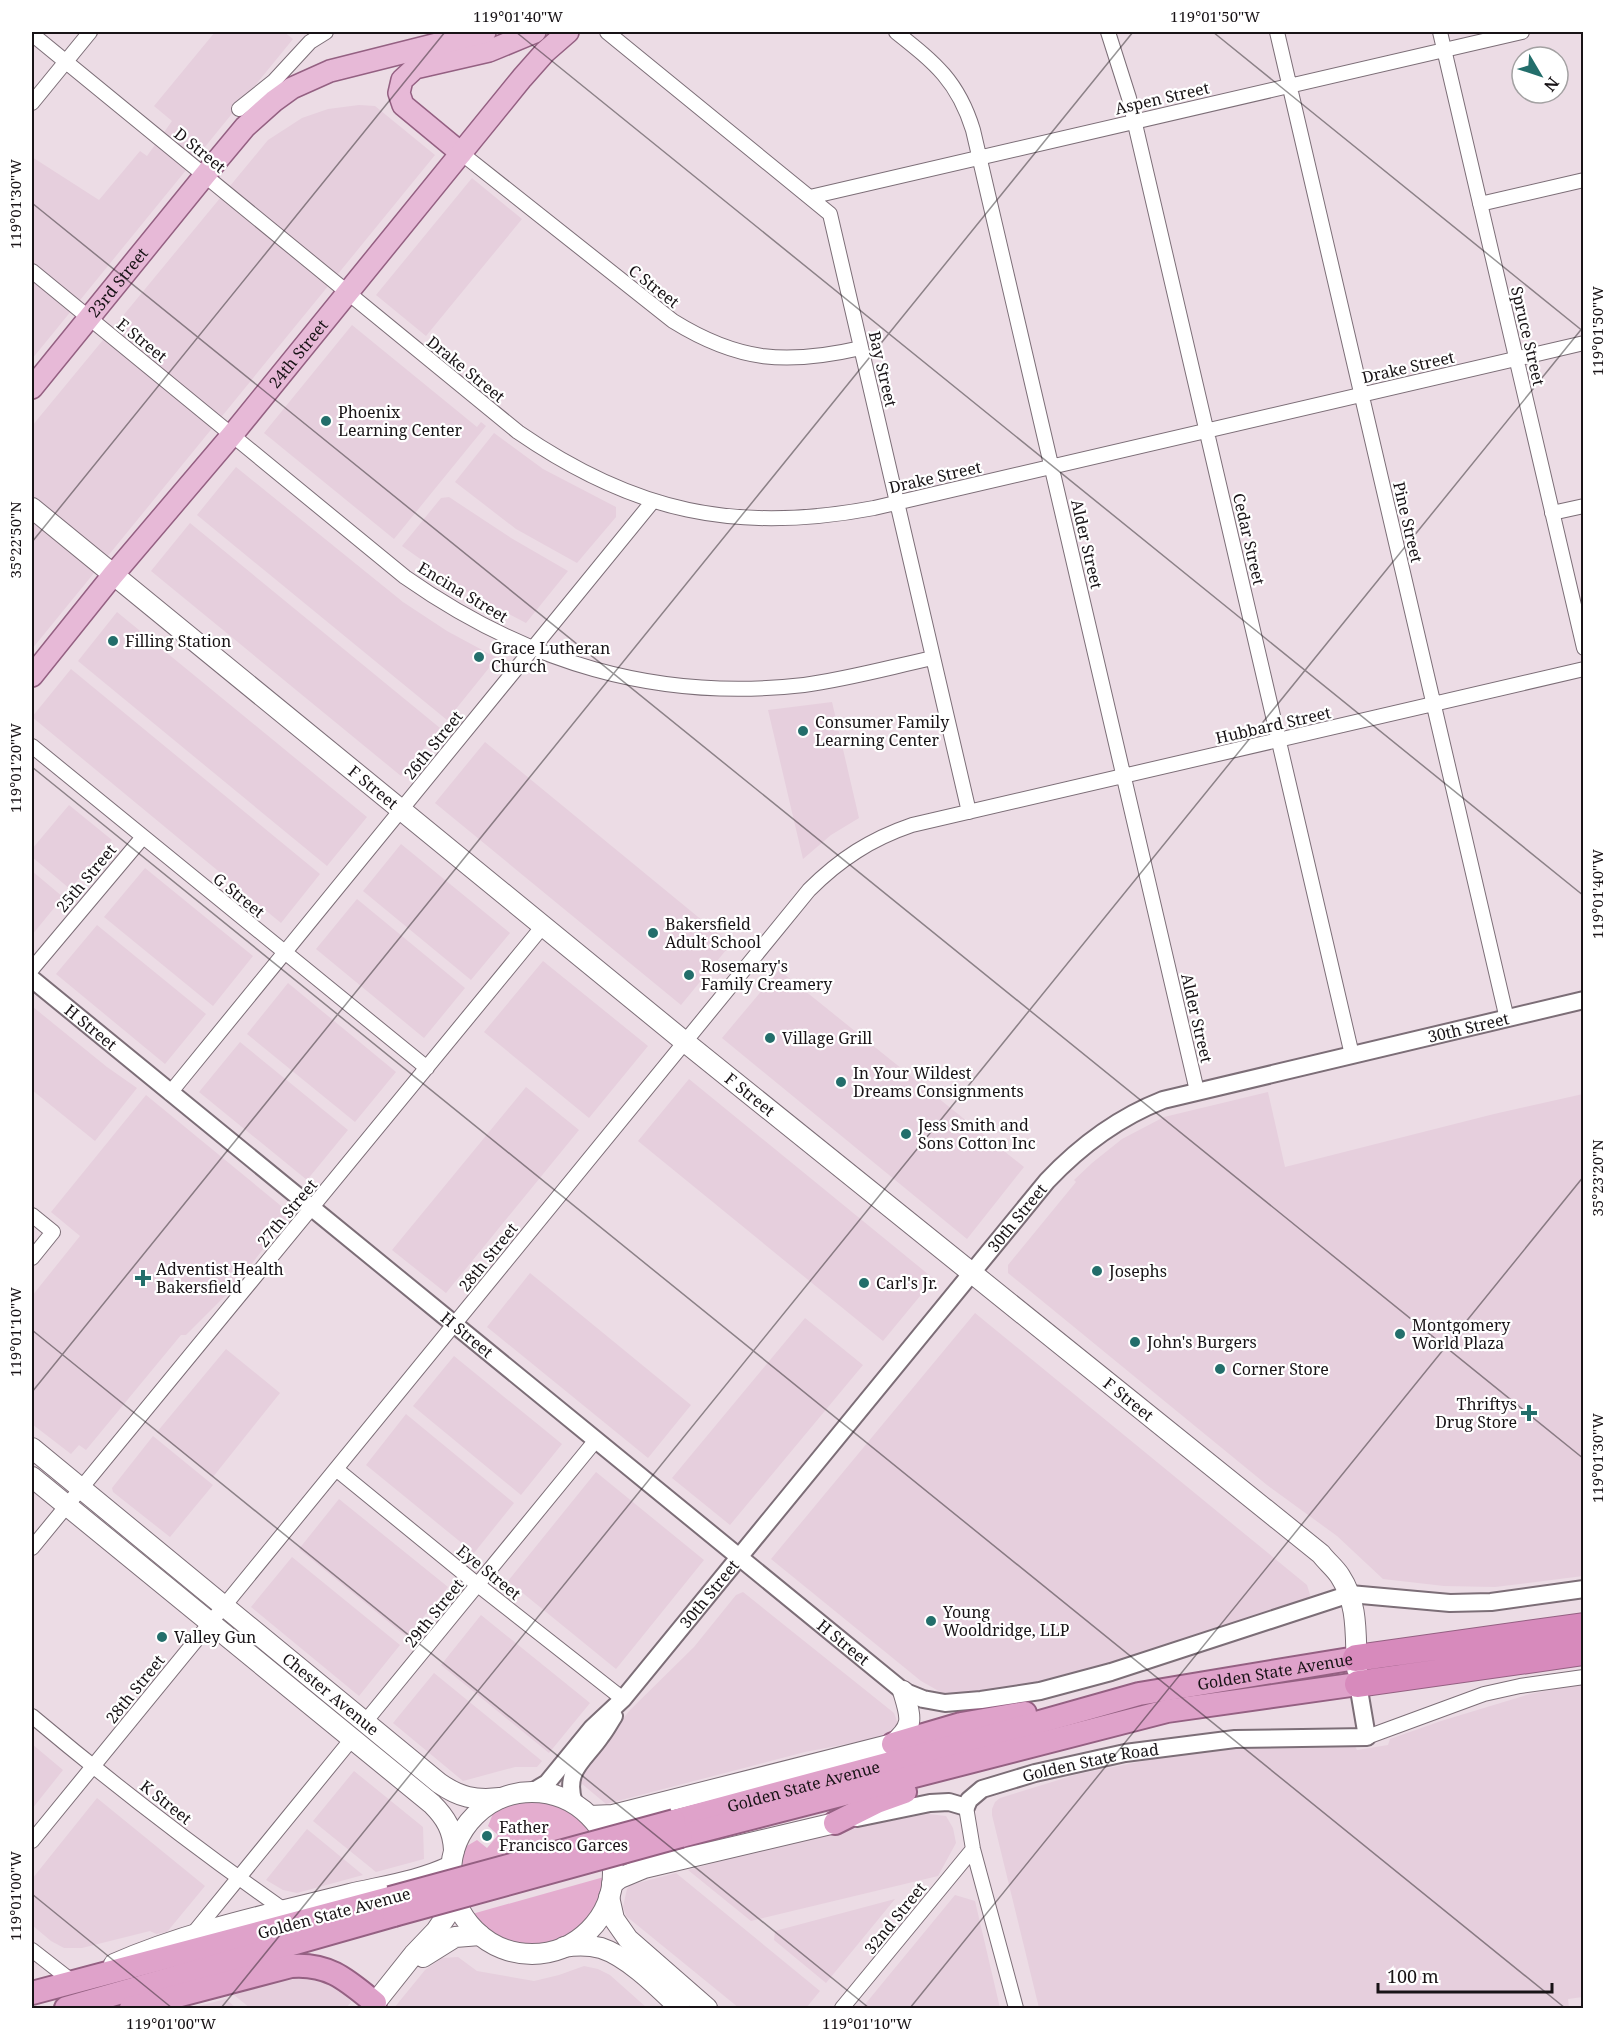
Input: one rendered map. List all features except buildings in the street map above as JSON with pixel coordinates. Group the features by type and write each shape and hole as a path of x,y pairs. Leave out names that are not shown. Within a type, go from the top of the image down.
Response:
{"highway":[{"name":"Golden State Avenue","path":"32,1993 392,1906 678,1829 1138,1694 1356,1658 1584,1626"},
{"name":"Golden State Avenue","path":"678,1829 1029,1748 1167,1711 1584,1652"},
{"path":"893,1744 961,1724 1138,1694"},
{"path":"835,1823 877,1802 1029,1748"},
{"name":"Golden State Avenue","path":"66,2008 392,1906"},
{"path":"131,2008 291,1966 306,1965 334,1972 373,2006"}],"main road":[{"path":"205,175 256,117 292,88 312,78 360,62 485,32"},
{"path":"461,153 403,105 399,93 402,80 415,68 489,51 535,32"},
{"name":"24th Street","path":"32,676 461,153 545,52 567,32"},
{"name":"23rd Street","path":"32,388 205,175"},
{"name":"F Street","path":"32,508 685,1042 1321,1554 1339,1575 1350,1594 1354,1608 1358,1684"},
{"name":"Chester Avenue","path":"32,1449 454,1793 483,1800 500,1798"},
{"name":"Chester Avenue","path":"32,1477 441,1813 451,1829 452,1858"},
{"path":"590,1816 613,1815 893,1744 906,1733 909,1724 910,1716 903,1691"},
{"path":"680,2008 613,1953 586,1946 564,1947 544,1953 524,1954 501,1947 480,1935 462,1915 452,1890 452,1858 466,1824 482,1809 510,1794 532,1791 554,1794 574,1803 590,1816 603,1834 611,1855 614,1919 628,1939 707,2008"},
{"path":"564,1947 592,1927 602,1913 611,1891 629,1873 835,1823"},
{"path":"74,1982 154,1947 284,1910 418,1879 452,1858"},
{"path":"373,2006 456,1902"},
{"path":"399,1975 450,1939 463,1935 480,1935"}],"street":[{"path":"32,103 90,32"},
{"path":"239,109 274,81 310,42 324,32"},
{"name":"Bay Street","path":"607,32 830,214 969,812"},
{"name":"Alder Street","path":"896,32 932,61 958,93 968,113 1197,1091"},
{"name":"Cedar Street","path":"1108,32 1120,65 1135,122 1352,1055"},
{"name":"Pine Street","path":"1277,32 1507,1019"},
{"name":"Spruce Street","path":"1440,32 1584,648"},
{"name":"Aspen Street","path":"810,197 1522,32"},
{"name":"D Street","path":"32,34 347,293"},
{"name":"C Street","path":"461,153 673,321 694,335 741,353 783,359 819,357 861,348"},
{"path":"1480,204 1584,180"},
{"name":"E Street","path":"32,271 232,435"},
{"name":"Drake Street","path":"347,293 518,432 581,472 615,488 653,501 717,515 777,519 836,515 897,503 1584,343"},
{"name":"Encina Street","path":"232,435 413,582 469,619 533,649 587,668 662,683 728,688 805,684 843,678 933,657"},
{"name":"26th Street","path":"170,1093 653,501"},
{"path":"1552,513 1584,506"},
{"name":"Hubbard Street","path":"969,812 1584,669"},
{"name":"G Street","path":"32,746 427,1068"},
{"name":"28th Street","path":"32,1842 809,890 830,870 868,843 891,832 969,812"},
{"name":"25th Street","path":"32,969 143,837"},
{"name":"27th Street","path":"32,1548 543,926"},
{"name":"H Street","path":"32,979 903,1691"},
{"name":"30th Street","path":"532,1791 547,1783 592,1728 623,1699 1047,1181 1093,1138 1120,1119 1141,1108 1197,1091 1584,1000"},
{"path":"32,1215 53,1232 32,1258"},
{"name":"29th Street","path":"365,1722 596,1440"},
{"name":"Eye Street","path":"336,1469 623,1699"},
{"path":"903,1691 923,1699 945,1703 1040,1691 1111,1672 1350,1594 1491,1602 1584,1589"},
{"name":"Golden State Road","path":"966,1808 969,1800 982,1789 1035,1773 1125,1753 1235,1739 1368,1737 1484,1694 1520,1686 1584,1677"},
{"name":"F Street","path":"1358,1684 1368,1737"},
{"name":"30th Street","path":"574,1803 570,1792 572,1775 602,1736 623,1699"},
{"name":"K Street","path":"32,1716 93,1767 238,1878 284,1910"},
{"path":"190,1937 351,1740"},
{"path":"835,1823 930,1803 949,1802 966,1808 974,1849 1016,2008"},
{"name":"32nd Street","path":"842,2008 974,1849"},
{"path":"32,1950 74,1982"}],"shaded area":[{"path":"215,32 284,32 293,39 32,359 32,157 99,200 140,151 147,156 172,121 154,106"},
{"path":"359,105 375,106 435,155 32,649 32,426 268,140 302,118 328,109"},
{"path":"472,178 522,219 426,336 376,295"},
{"path":"352,325 477,427 481,422 486,426 394,539 264,433"},
{"path":"494,433 543,469 616,507 616,517 577,563 516,529 455,482"},
{"path":"236,467 403,602 447,631 497,658 447,720 197,515"},
{"path":"449,497 511,538 568,571 526,623 467,592 402,546 441,498"},
{"path":"190,523 440,728 401,776 151,571"},
{"path":"117,612 367,817 327,866 78,661"},
{"path":"71,669 320,874 281,923 32,717"},
{"path":"832,702 859,818 831,835 803,859 768,710"},
{"path":"485,742 731,944 681,1005 435,803"},
{"path":"69,805 112,840 70,889 32,857 32,849"},
{"path":"401,844 510,933 471,980 363,891"},
{"path":"145,868 253,956 213,1006 104,917"},
{"path":"32,871 63,897 32,935"},
{"path":"357,899 465,988 424,1038 316,949"},
{"path":"97,925 206,1014 165,1064 56,974"},
{"path":"543,961 648,1046 589,1118 484,1032"},
{"path":"779,970 1024,1167 967,1239 722,1038"},
{"path":"288,983 396,1072 355,1122 247,1034"},
{"path":"33,1007 107,1067 137,1088 95,1141 32,1090"},
{"path":"240,1042 348,1130 307,1180 199,1092"},
{"path":"689,1079 934,1279 883,1341 638,1141"},
{"path":"526,1087 579,1130 446,1293 392,1250"},
{"path":"1268,1092 1285,1167 1583,1094 1583,1576 1495,1587 1444,1586 1383,1579 1337,1536 1267,1485 1008,1273 1008,1265 1076,1182 1074,1180 1122,1139 1164,1117"},
{"name":"Adventist Health Bakersfield","path":"146,1095 286,1210 287,1219 231,1290 186,1335 181,1335 86,1450 79,1445 71,1454 32,1424 32,1296 80,1236 51,1212"},
{"path":"530,1273 691,1405 648,1458 487,1327"},
{"path":"975,1313 1307,1585 1310,1595 1308,1600 1079,1676 966,1698 944,1694 921,1681 771,1559"},
{"path":"805,1318 863,1365 730,1525 672,1478"},
{"path":"226,1349 280,1393 213,1477 157,1432"},
{"path":"454,1356 562,1444 521,1495 413,1406"},
{"path":"406,1414 514,1503 474,1553 366,1465"},
{"path":"153,1436 213,1485 170,1537 113,1492 112,1488"},
{"path":"596,1472 704,1560 616,1669 508,1581"},
{"path":"339,1499 448,1587 407,1637 299,1549"},
{"path":"292,1557 400,1645 359,1696 251,1607"},
{"path":"743,1592 894,1713 898,1724 888,1736 805,1752 606,1804 575,1778 630,1710 694,1647 736,1595"},
{"path":"481,1615 590,1703 549,1753 441,1665"},
{"path":"434,1673 542,1761 537,1767 515,1767 463,1781 393,1723"},
{"path":"1583,1683 1583,1997 1568,1999 1569,2008 1039,2008 992,1815 995,1802 1000,1798 1078,1774 1184,1753 1239,1746 1354,1744 1357,1750 1388,1745 1390,1739 1441,1721 1530,1694"},
{"path":"32,1744 63,1770 32,1809"},
{"path":"354,1771 423,1827 424,1859 376,1872 313,1821"},
{"path":"97,1798 205,1886 167,1932 156,1934 150,1931 82,1948 64,1948 51,1941 32,1925 32,1879"},
{"path":"534,1798 552,1802 574,1813 593,1832 459,1872 460,1850 477,1840 487,1848 498,1835 488,1826 493,1808 512,1801"},
{"path":"928,1814 946,1816 953,1828 956,1843 938,1876 751,1921 688,1870 827,1832"},
{"path":"307,1829 363,1875 297,1893 283,1890 266,1880"},
{"path":"676,1873 820,1991 806,2008 739,2008 626,1916 623,1907 630,1885"},
{"path":"604,1877 599,1899 593,1912 574,1931 548,1943 521,1945 507,1942 488,1930 472,1914"},
{"path":"955,1895 975,1901 1000,2008 862,2008"},
{"path":"895,1899 826,1983 774,1940 775,1931"},
{"path":"458,1957 477,1971 534,1981 584,1966 598,1969 610,1975 647,2008 394,2008 425,1970 442,1958"},
{"path":"299,1974 318,1976 344,1992 351,2002 346,2008 250,2008 234,1995"},
{"path":"226,1999 236,2008 191,2008"}],"place":[{"name":"Phoenix Learning Center","path":"326,421"},
{"name":"Filling Station","path":"113,641"},
{"name":"Grace Lutheran Church","path":"479,657"},
{"name":"Consumer Family Learning Center","path":"803,731"},
{"name":"Bakersfield Adult School","path":"653,933"},
{"name":"Rosemary's Family Creamery","path":"689,975"},
{"name":"Village Grill","path":"770,1038"},
{"name":"In Your Wildest Dreams Consignments","path":"841,1082"},
{"name":"Jess Smith and Sons Cotton Inc","path":"906,1134"},
{"name":"Josephs","path":"1097,1271"},
{"name":"Adventist Health Bakersfield","path":"143,1278"},
{"name":"Carl's Jr.","path":"864,1283"},
{"name":"Montgomery World Plaza","path":"1400,1334"},
{"name":"John's Burgers","path":"1135,1342"},
{"name":"Corner Store","path":"1220,1369"},
{"name":"Thriftys Drug Store","path":"1529,1413"},
{"name":"Young Wooldridge, LLP","path":"931,1621"},
{"name":"Valley Gun","path":"162,1637"},
{"name":"Father Francisco Garces","path":"487,1836"}]}
